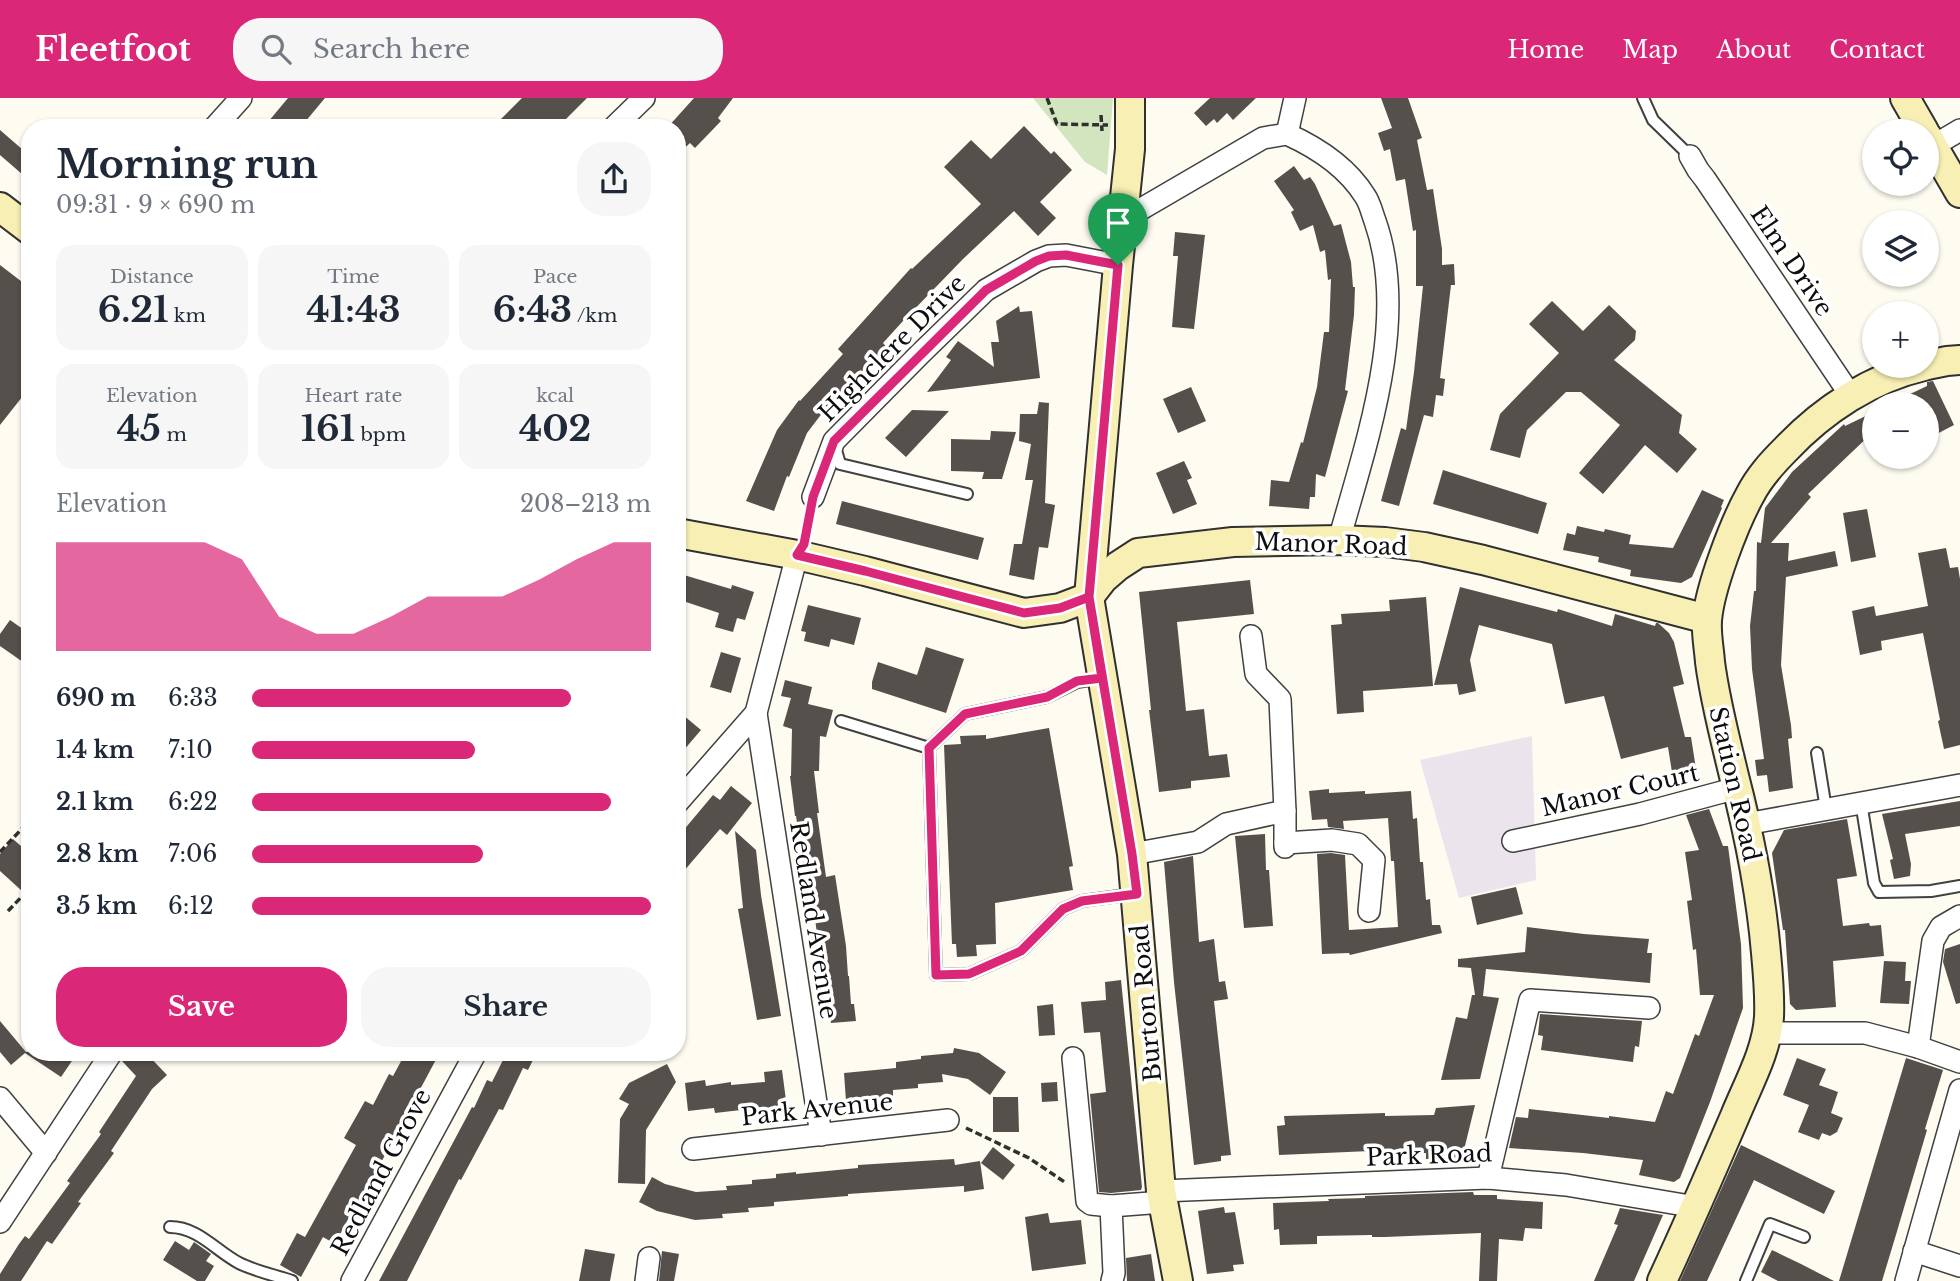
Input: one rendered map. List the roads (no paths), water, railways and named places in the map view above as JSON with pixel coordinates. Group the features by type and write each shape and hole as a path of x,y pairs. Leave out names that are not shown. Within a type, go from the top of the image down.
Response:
{"street":[{"path":"222,119 241,98"},
{"path":"622,119 644,98"},
{"name":"Burton Road","path":"1130,98 1130,149 1089,597 1132,854 1162,1197 1178,1281"},
{"path":"1287,134 1295,98"},
{"path":"1905,98 1917,119"},
{"path":"1939,135 1960,130"},
{"path":"1124,219 1263,138 1287,134 1328,156 1352,177 1367,199 1382,240 1388,283 1386,328 1378,394 1339,540"},
{"name":"Elm Drive","path":"1690,156 1851,396"},
{"path":"1939,157 1960,193"},
{"path":"0,207 21,223"},
{"name":"Highclere Drive","path":"813,497 834,441 986,290 1049,256 1066,255 1118,265"},
{"name":"Station Road","path":"1939,363 1960,360"},
{"name":"Station Road","path":"1662,1281 1759,1060 1767,1033 1769,988 1763,915 1738,788 1715,701 1708,642 1707,619 1717,575 1736,525 1766,470 1829,409 1890,378"},
{"path":"686,535 797,555 1024,613 1060,608 1089,597"},
{"name":"Manor Road","path":"1089,597 1110,573 1138,553 1233,542 1339,540 1424,547 1707,619"},
{"path":"686,793 756,713 797,555"},
{"path":"1251,636 1256,674 1280,699 1286,811 1285,845 1332,840 1358,844 1374,860 1369,911"},
{"name":"Redland Avenue","path":"756,713 821,1135"},
{"path":"1746,824 1960,785"},
{"name":"Manor Court","path":"1513,841 1640,814 1738,788"},
{"path":"1132,854 1198,842 1226,824 1286,811"},
{"path":"1918,1047 1933,940 1941,927 1960,916"},
{"path":"1488,1178 1530,1000 1649,1008"},
{"path":"1767,1033 1865,1033 1960,1062"},
{"path":"1073,1058 1087,1201 1091,1204 1111,1206 1114,1273 1112,1281"},
{"path":"0,1222 106,1061"},
{"name":"Redland Grove","path":"352,1281 471,1061"},
{"path":"1906,1281 1960,1092"},
{"path":"0,1098 47,1153"},
{"name":"Park Avenue","path":"692,1149 948,1120"},
{"name":"Park Road","path":"1111,1206 1162,1197 1488,1178 1566,1185 1696,1207"},
{"path":"1914,1251 1960,1266"},
{"path":"646,1281 649,1258"}],"lane":[{"path":"1643,98 1653,120 1690,156"},
{"path":"834,441 839,464 967,494"},
{"path":"1102,678 1077,681 1047,697 965,714 929,748 936,975 969,974 1021,951 1063,909 1082,901 1137,894"},
{"path":"841,721 929,748"},
{"path":"1817,753 1826,809"},
{"path":"1861,802 1874,884 1879,891 1931,891 1960,886"},
{"path":"1746,1281 1770,1224 1804,1237"},
{"path":"170,1227 194,1232 243,1265 292,1281"}]}
